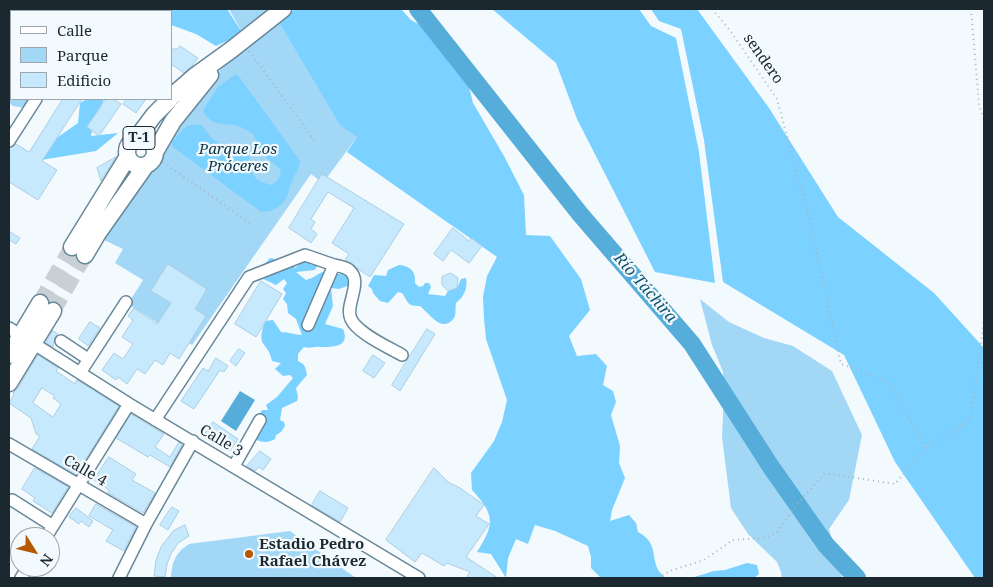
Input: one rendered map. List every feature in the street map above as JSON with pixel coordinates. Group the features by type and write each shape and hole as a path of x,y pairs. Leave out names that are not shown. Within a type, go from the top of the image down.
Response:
{"highway":[{"path":"239,49 283,9"},
{"name":"T-1","path":"172,97 195,76 239,49"},
{"name":"T-1","path":"128,158 79,251 98,233 153,159 173,122 192,96 239,49"},
{"name":"T-1","path":"153,159 135,165 126,153 129,144 136,139 154,115 169,100"},
{"name":"T-1","path":"136,139 149,140 154,148 153,159"},
{"path":"9,355 21,336 46,307"},
{"path":"9,383 21,336"}],"street":[{"path":"9,142 35,100"},
{"path":"156,420 249,278 305,255 348,269 353,276 354,286 348,312 350,319 356,328 402,355"},
{"path":"308,325 334,265"},
{"path":"80,373 126,302"},
{"name":"Calle 3","path":"21,336 129,404 417,578"},
{"path":"61,341 88,359"},
{"path":"12,500 53,526 129,404"},
{"path":"234,466 260,420"},
{"path":"119,578 146,524 193,441"},
{"name":"Calle 4","path":"9,444 146,524"}],"path":[{"name":"sendero","path":"712,9 777,99 810,221 841,364 889,382 926,448"},
{"path":"971,9 979,105 984,120"},
{"path":"239,49 318,144"},
{"path":"153,159 251,224"},
{"path":"658,578 670,571 704,560 733,540 764,538 776,533 798,503 825,473 895,484 926,448 971,420 984,321"}],"green space":[{"path":"227,9 243,34 216,46 196,34 172,25 172,10 154,10"},
{"path":"229,9 275,9 243,34"},
{"path":"295,9 401,9 411,20 446,38 462,57 473,103 524,195 526,235 550,236 581,279 590,310 569,336 577,356 596,354 607,366 603,385 613,391 616,402 611,415 620,446 619,463 625,478 612,510 610,521 629,515 636,523 638,532 646,537 650,543 657,567 666,578 601,578 591,568 588,546 555,531 535,525 528,544 516,539 508,558 506,578 491,554 477,552 487,534 490,520 485,506 472,490 471,473 494,441 502,422 507,400 486,339 484,319 483,297 487,276 497,257 347,152 357,137 340,125 278,21"},
{"path":"492,9 639,9 651,26 676,38 699,152 715,283 655,272 577,119 556,63"},
{"path":"651,9 697,9 769,108 838,217 934,293 984,348 984,578 975,578 895,462 844,355 723,282 704,140 681,29 659,21"},
{"name":"Parque Los Próceres","path":"278,21 340,124 357,137 323,183 311,174 192,345 128,304 143,280 115,263 123,249 100,238 199,95 221,69"},
{"path":"236,74 300,161 286,198 273,210 260,211 173,147 172,142 187,126 201,125 212,138 221,144 236,146 244,150 248,155 253,174 256,178 271,185 277,181 281,174 279,168 262,154 253,134 239,126 212,121 203,110 218,87"},
{"path":"10,91 10,100 29,100 25,108 13,106 9,103"},
{"path":"85,100 104,100 91,136 118,133 96,151 41,160 58,137 78,123 80,103"},
{"path":"270,258 294,265 295,268 306,259 312,265 316,263 315,270 296,272 306,280 325,272 332,275 348,272 350,285 339,289 331,288 333,306 325,324 343,329 344,340 339,345 334,346 304,347 298,354 298,361 305,366 307,375 296,388 297,401 282,408 280,420 284,422 285,426 276,435 275,439 265,442 255,439 264,421 259,415 262,410 268,410 266,405 277,397 293,378 290,375 283,376 275,369 281,363 272,361 262,340 261,336 265,321 273,320 281,332 302,335 296,319 288,313 287,304 283,299 286,293 283,289 287,283 284,279 276,285 261,278 264,265"},
{"path":"399,265 412,270 415,276 415,283 419,287 429,283 431,287 428,294 445,296 448,291 457,288 461,279 466,278 466,289 456,303 455,316 450,322 442,324 438,322 420,306 409,303 402,293 398,292 388,303 380,301 368,286 374,275 386,276 388,270"},
{"path":"700,299 729,322 764,338 793,346 832,371 862,435 849,500 829,529 842,578 782,578 777,562 748,534 731,508 722,437 723,372 712,345"},
{"name":"Estadio Pedro Rafael Chávez","path":"290,531 356,578 171,578 175,558 189,544"},
{"path":"747,563 757,565 759,574 754,578 691,578 714,571 725,570"}],"shaded area":[{"path":"240,391 255,400 236,431 221,421"}],"building":[{"path":"180,46 198,58 184,73 172,65 172,49 177,49"},
{"path":"62,100 81,100 42,161 57,170 38,200 9,182 9,148 16,144 29,152"},
{"path":"105,100 115,100 121,104 99,136 87,127"},
{"path":"126,100 145,100 136,113 123,104"},
{"path":"116,157 101,180 101,181 97,168"},
{"path":"322,174 404,224 370,277 345,260 349,254 332,243 354,208 328,192 311,219 315,222 311,229 317,234 311,243 289,228"},
{"path":"453,228 469,241 471,238 482,246 469,263 451,250 443,261 434,254"},
{"path":"9,231 20,238 16,244 9,240"},
{"path":"168,264 207,289 195,309 206,316 179,359 170,353 163,365 155,360 145,374 137,369 127,384 118,377 116,380 102,370 114,353 123,359 133,344 122,337 133,320 128,316 134,308 157,324 171,303 151,291"},
{"path":"451,273 458,278 457,288 448,291 442,285 442,277"},
{"path":"261,281 282,294 256,337 235,324"},
{"path":"90,322 100,328 88,346 79,339"},
{"path":"427,329 435,334 400,391 392,385"},
{"path":"53,331 58,334 55,337 53,347 46,343"},
{"path":"239,349 245,353 236,366 230,361"},
{"path":"38,355 58,368 56,371 75,384 77,380 119,406 76,475 32,449 40,436 36,434 31,418 9,403 13,393","holes":["42,388 55,396 53,398 61,404 53,417 33,403"]},
{"path":"373,355 385,363 374,378 363,371"},
{"path":"216,358 228,366 224,372 220,370 194,409 181,401 203,368 208,371"},
{"path":"131,414 164,434 155,447 170,457 179,442 182,445 170,467 150,455 148,457 116,438"},
{"path":"213,422 238,439 230,451 205,434"},
{"path":"260,451 271,459 263,470 259,467 255,471 247,466"},
{"path":"109,457 136,474 132,480 155,493 143,513 108,493 109,490 94,480"},
{"path":"35,468 68,487 52,513 33,501 35,498 22,489"},
{"path":"434,468 448,482 484,505 476,516 489,524 466,557 498,578 466,578 470,572 447,563 444,566 422,553 415,562 386,540"},
{"path":"320,491 348,508 340,522 312,505"},
{"path":"96,504 136,527 124,551 106,541 113,530 89,516"},
{"path":"172,507 179,511 168,530 160,525"},
{"path":"76,508 93,521 89,527 81,521 79,524 69,517"},
{"path":"185,525 189,536 178,543 171,554 165,577 154,576 156,560 161,547 173,531"}],"waterway":[{"name":"Río Táchira","path":"418,9 580,214 692,344 771,467 826,545 857,578"}],"tunnel":[{"path":"40,303 72,247"},
{"path":"53,311 85,255"}],"place":[{"name":"Estadio Pedro Rafael Chávez","path":"249,554"}]}
